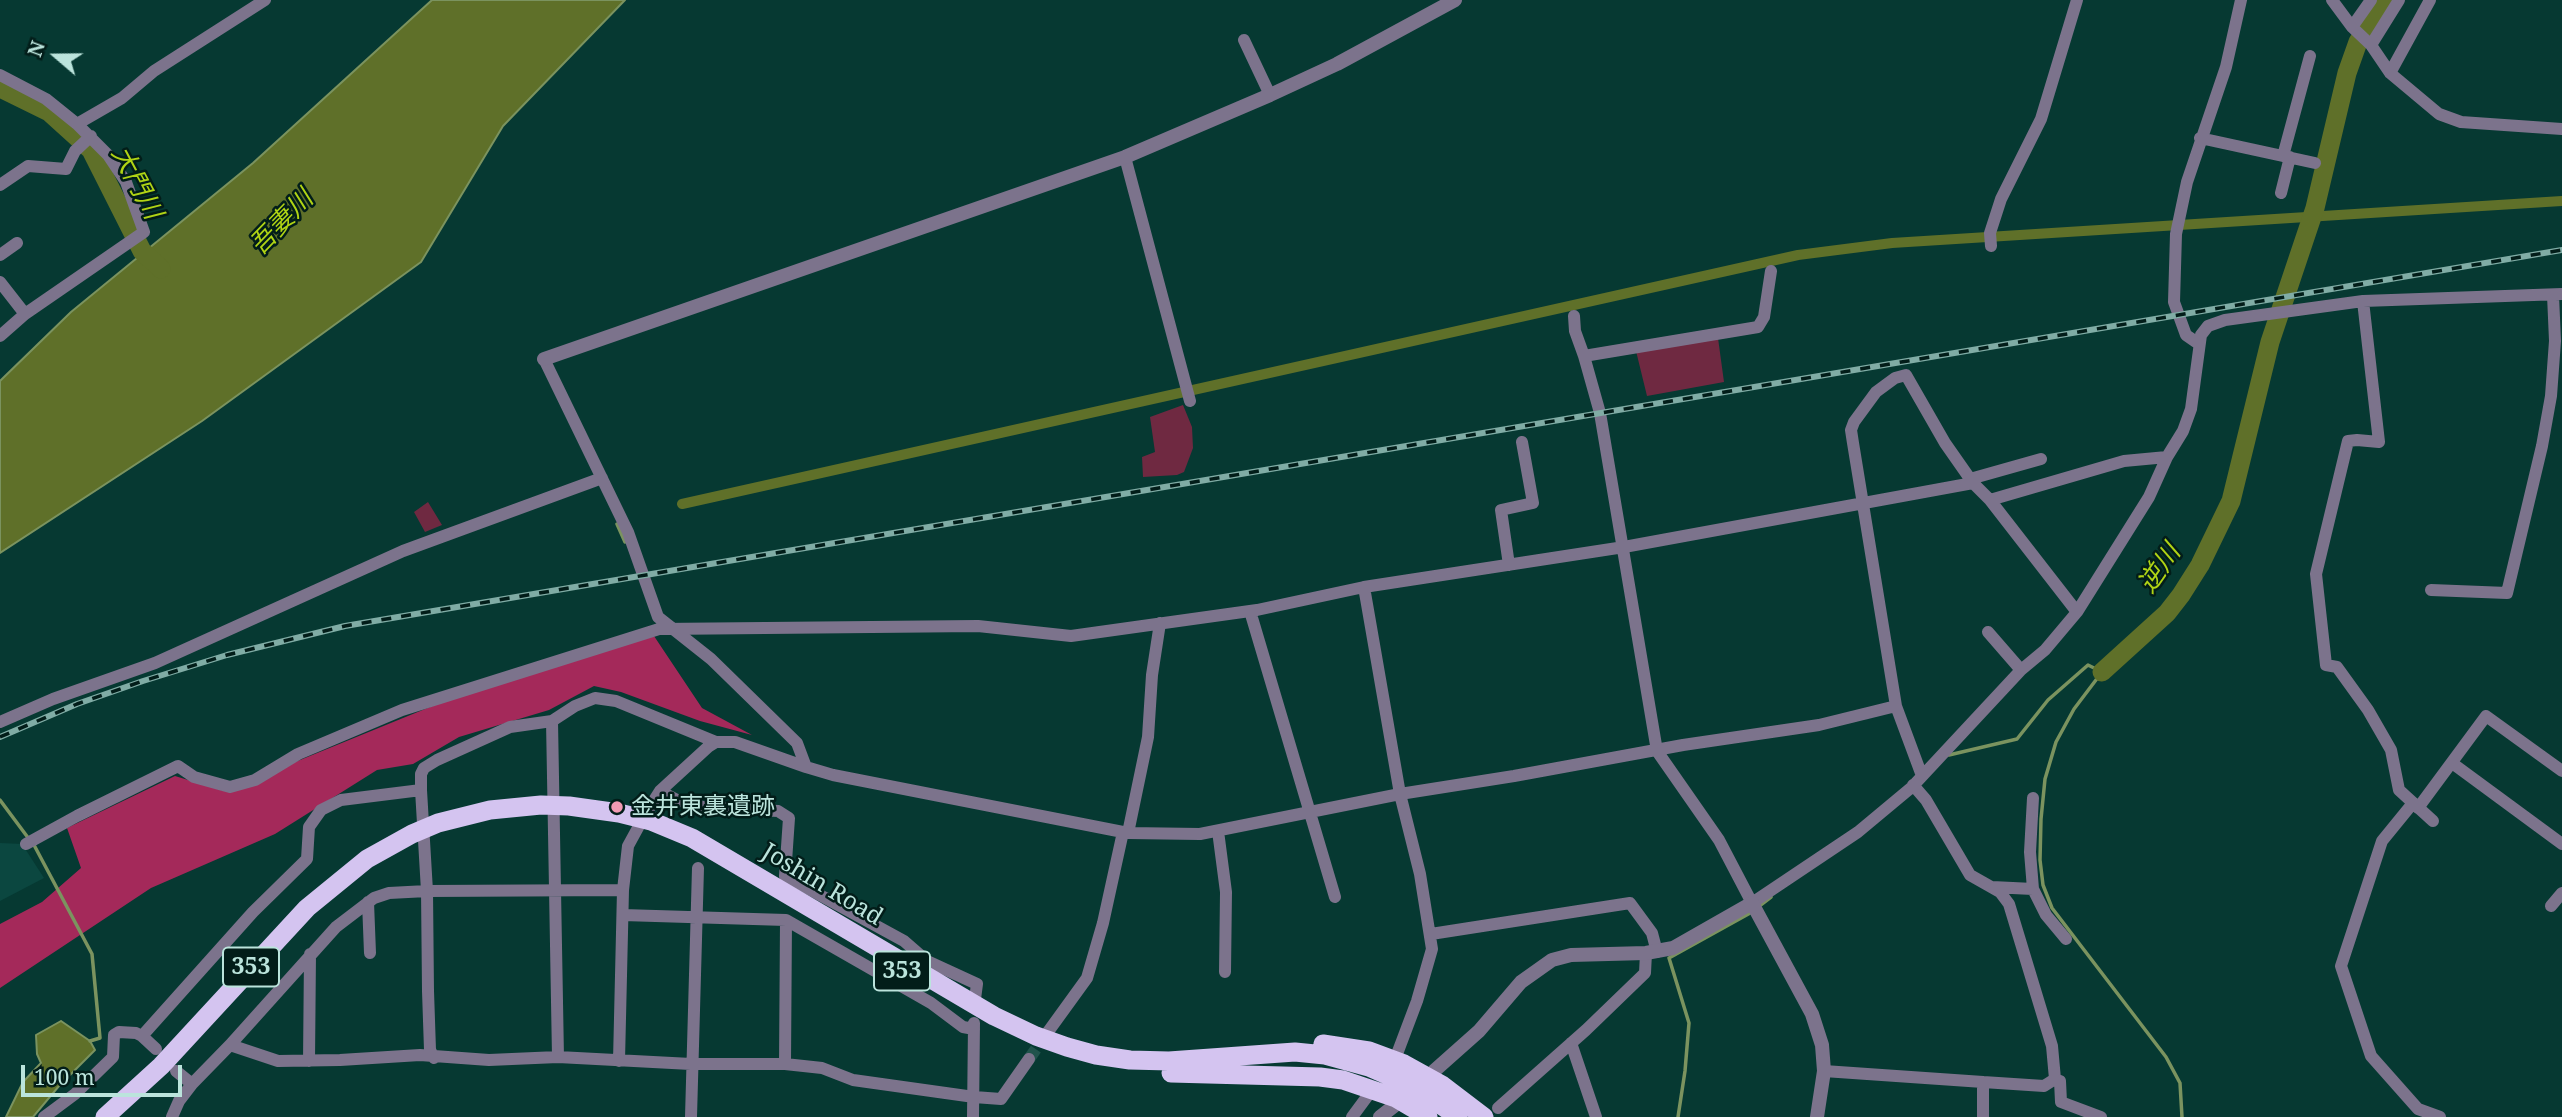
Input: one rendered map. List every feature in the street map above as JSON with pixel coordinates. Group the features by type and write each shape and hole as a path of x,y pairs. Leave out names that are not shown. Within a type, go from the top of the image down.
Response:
{"highway":[{"name":"Joshin Road","path":"105,1117 161,1066 307,908 367,859 414,838 500,817 539,814 592,817 649,825 723,865 1029,1044 1076,1061 1106,1068 1297,1063 1339,1066 1401,1081 1424,1093 1458,1117"},
{"name":"Joshin Road","path":"118,1117 168,1073 314,913 346,885 414,838"},
{"name":"353","path":"1170,1067 1283,1045 1348,1046 1377,1054 1420,1072 1491,1113"},
{"name":"353","path":"1170,1067 1343,1080 1396,1098 1428,1117"}],"street":[{"path":"77,124 122,98 154,71 265,0"},
{"path":"806,767 797,743 711,659 658,617 653,608 646,576 628,532 544,359 1125,157 1270,95 1348,58 1455,0"},
{"path":"1991,240 2001,199 2041,119 2077,0"},
{"path":"2199,344 2186,335 2174,302 2176,234 2200,138 2226,66 2241,0"},
{"path":"2355,30 2371,0"},
{"path":"2370,44 2399,0"},
{"path":"2390,73 2430,0"},
{"path":"2334,2 2355,30 2370,44 2390,73 2439,114 2460,122 2562,128"},
{"path":"1244,40 1270,95"},
{"path":"2281,193 2310,56"},
{"path":"0,75 46,99 77,124 108,155 126,182 144,232 25,314 0,336"},
{"path":"0,185 28,166 66,169 75,151 90,137"},
{"path":"2200,138 2315,163"},
{"path":"1125,157 1190,401"},
{"path":"0,255 17,243"},
{"path":"1584,356 1758,327 1764,317 1771,271"},
{"path":"0,282 25,314"},
{"path":"1434,1071 1479,1031 1521,982 1540,967 1552,960 1571,955 1651,953 1673,948 1754,908 1917,785 2021,670 2045,650 2077,612 2149,497 2167,457 2183,431 2191,409 2201,335 2208,326 2216,322 2363,301 2557,294 2552,396 2507,593 2431,590"},
{"path":"2363,301 2379,442 2348,441 2316,575 2326,665 2337,667 2368,710 2391,750 2399,790 2433,821"},
{"path":"1574,316 1575,331 1600,413 1657,751 1720,840 1812,1014 1822,1045 1824,1070 1817,1117"},
{"path":"2055,1079 2052,1046 2009,904 2000,892 1970,874 1917,785 1896,706 1852,430 1854,422 1876,392 1895,378 1906,374 1945,443 1971,481 1990,500 2077,612"},
{"path":"1509,565 1500,503 1532,503 1522,442"},
{"path":"1990,500 2124,461 2167,457"},
{"path":"32,841 178,766 194,777 230,787 255,780 298,754 402,710 638,635 670,629 978,626 1071,636 1250,611 1364,587 1624,547 1862,505 1971,481 2041,459"},
{"path":"0,722 53,699 155,663 402,551 602,478"},
{"path":"1364,587 1400,793 1420,874 1431,934 1432,949 1428,965 1397,1054"},
{"path":"1250,611 1335,897"},
{"path":"1045,1036 1087,978 1103,923 1148,737 1152,675 1160,623"},
{"path":"1988,632 2021,670"},
{"path":"434,1058 430,1049 427,891 421,790 421,774 424,768 510,727 552,721 575,706 596,698 606,698 716,743"},
{"path":"619,1061 623,890 628,846 660,791 708,747 716,743 735,742 833,775 1126,832 1200,834 1400,793 1819,725 1896,706"},
{"path":"2440,1117 2418,1110 2371,1056 2341,966 2382,841 2452,763 2486,716 2562,771"},
{"path":"552,721 558,1057"},
{"path":"2452,763 2562,844"},
{"path":"142,1036 253,912 307,859 309,827 321,810 341,800 421,790"},
{"path":"660,791 677,800 703,807 778,811 789,818 785,876 904,941 927,961 977,984 975,999"},
{"path":"2033,798 2030,852 2034,889 2046,915 2066,939"},
{"path":"1219,831 1226,892 1225,972"},
{"path":"691,1117 698,867"},
{"path":"1992,887 2034,889"},
{"path":"172,1117 179,1101 192,1084 310,954 336,927 368,902 389,892 623,890"},
{"path":"2552,906 2562,893"},
{"path":"368,902 370,953"},
{"path":"1431,934 1630,903 1652,933 1651,953 1645,973 1491,1113"},
{"path":"623,915 786,920 931,1003 963,1027 974,1025 973,1117"},
{"path":"785,1064 786,920"},
{"path":"309,1061 310,954"},
{"path":"44,1117 75,1094 113,1057 114,1035 129,1031 142,1036 156,1049"},
{"path":"1571,1043 1596,1117"},
{"path":"230,1045 278,1061 420,1055 489,1060 558,1057 691,1064 785,1064 822,1068 853,1080 1000,1099 1029,1059"},
{"path":"1824,1070 2044,1086 2055,1079"},
{"path":"176,1071 192,1084"},
{"path":"2055,1079 2060,1081 2061,1102 2101,1117"},
{"path":"1983,1082 1983,1117"},
{"path":"1352,1117 1369,1094"},
{"path":"1381,1117 1394,1106"}],"shaded area":[{"path":"1718,338 1724,382 1647,396 1636,351"},
{"path":"1183,405 1192,427 1193,448 1184,472 1177,475 1143,477 1142,457 1155,452 1150,417"},
{"path":"428,502 442,525 425,532 414,512"},
{"path":"654,636 702,708 752,735 700,721 621,692 594,686 549,710 459,737 413,764 377,770 275,834 151,888 0,988 0,924 42,902 81,868 67,828 175,776 224,791 457,696"},
{"path":"0,843 22,844 44,878 0,901"}],"water":[{"name":"吾妻川","path":"432,0 625,0 503,126 421,262 202,421 0,553 0,381 71,312 253,163"},
{"path":"61,1021 90,1041 95,1050 33,1117 6,1117 23,1082 41,1063 37,1054 36,1035"}],"waterway":[{"name":"逆川","path":"2102,672 2167,613 2181,595 2200,565 2231,501 2270,342 2315,208 2347,73 2358,42 2385,0"},
{"name":"大門川","path":"0,88 49,112 91,150 142,251 161,269"},
{"path":"682,504 1798,255 1892,243 2562,201"},
{"path":"617,524 625,542"},
{"name":"逆川","path":"1949,755 2017,739 2048,700 2088,665 2102,672 2074,709 2056,742 2045,779 2040,860 2043,885 2052,908 2166,1057 2180,1083 2182,1117"},
{"path":"0,800 29,839"},
{"path":"34,845 92,954 100,1038 90,1041"},
{"path":"1758,907 1771,897"},
{"path":"1678,1117 1689,1023 1669,958 1752,912"}],"tunnel":[{"path":"1029,1059 1045,1036"}],"railway":[{"path":"0,737 77,704 143,681 227,655 345,626 2562,250"}],"place":[{"name":"金井東裏遺跡","path":"617,807"}]}
